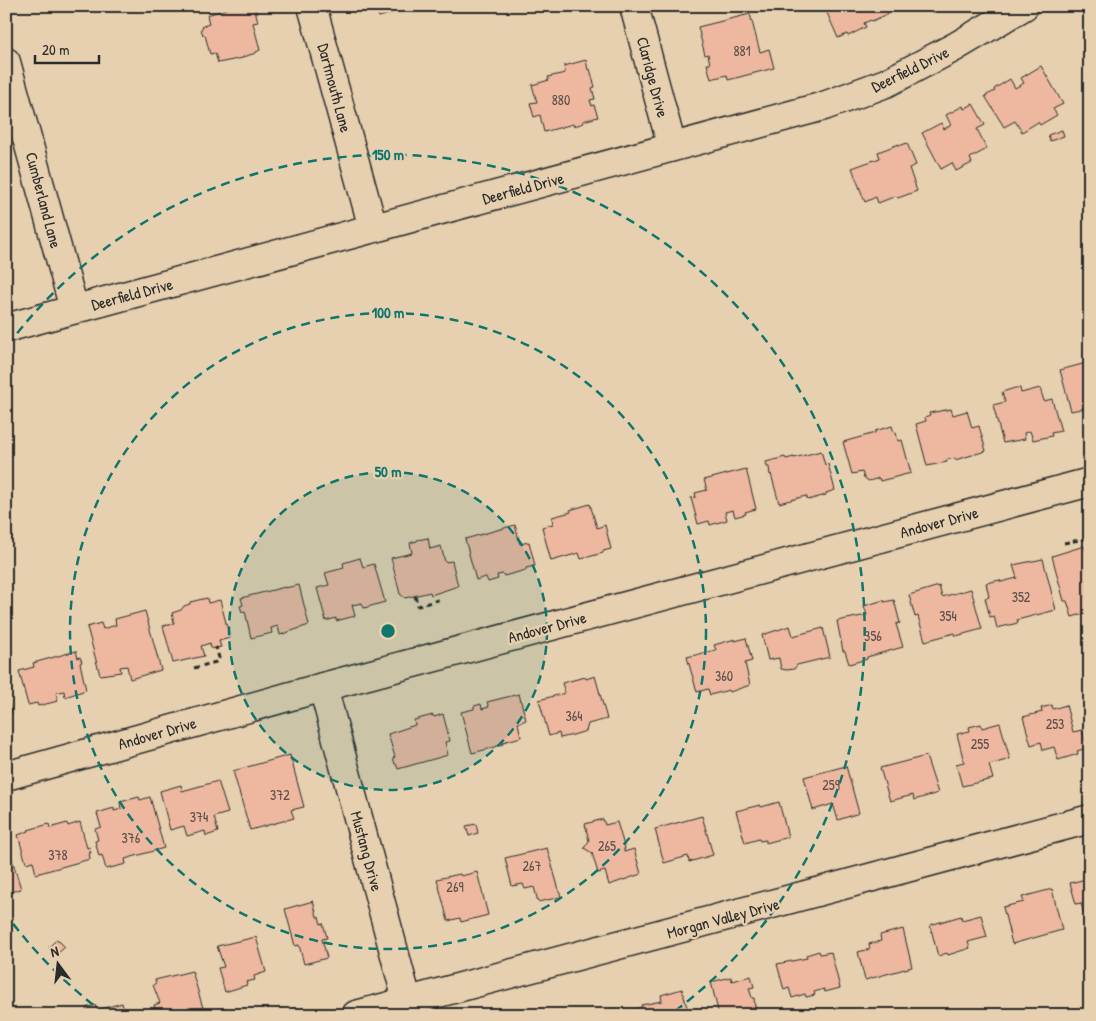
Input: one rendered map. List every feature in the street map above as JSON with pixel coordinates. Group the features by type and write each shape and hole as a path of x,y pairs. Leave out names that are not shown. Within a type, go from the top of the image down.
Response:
{"street":[{"name":"Dartmouth Lane","path":"312,6 374,228"},
{"name":"Claridge Drive","path":"634,6 672,147"},
{"name":"Deerfield Drive","path":"6,328 824,106 886,83 956,47 1024,6"},
{"name":"Cumberland Lane","path":"6,62 74,310"},
{"name":"Andover Drive","path":"6,776 323,687 1090,482"},
{"name":"Mustang Drive","path":"323,687 409,1008"},
{"name":"Morgan Valley Drive","path":"356,1015 409,1008 1090,820"}],"path":[{"path":"1064,544 1090,538"},
{"path":"415,596 418,606 441,599"},
{"path":"194,668 216,662 219,658 216,647"}],"building":[{"path":"226,6 254,6 258,22 253,23 260,50 243,58 218,63 215,53 210,54 205,35 203,35 201,29 209,24 207,15 226,9"},
{"path":"375,6 417,6 379,17"},
{"path":"693,6 709,6 694,10"},
{"path":"824,6 884,6 888,14 864,23 866,27 848,36 847,34 838,38"},
{"path":"750,14 760,52 769,49 774,68 728,80 727,75 711,79 707,64 710,64 708,54 705,55 698,27"},
{"path":"586,60 595,87 592,88 595,99 590,100 598,117 583,121 584,123 574,126 573,124 544,132 540,115 534,117 530,103 537,102 532,85 549,80 548,77 565,73 564,66"},
{"path":"1041,66 1063,104 1053,109 1057,115 1040,125 1038,122 1022,132 1015,121 1004,127 985,96 1010,79 1015,88 1024,83 1021,78"},
{"path":"973,104 985,125 977,129 987,149 970,158 972,163 956,171 952,163 941,169 922,133 941,123 944,129 951,125 946,115 963,106 964,109"},
{"path":"1062,130 1064,136 1050,141 1048,135"},
{"path":"907,143 916,165 909,168 917,191 878,203 876,197 865,202 852,168 880,158 878,152"},
{"path":"1090,362 1090,407 1071,411 1060,370"},
{"path":"1020,388 1021,393 1040,388 1044,401 1052,399 1061,431 1051,433 1052,436 1033,440 1030,431 1024,433 1025,439 1003,443 993,405 1005,402 1002,392"},
{"path":"6,397 10,413 6,415"},
{"path":"951,409 953,415 967,411 972,428 979,426 986,451 927,466 916,424 926,421 925,417 930,415 929,413"},
{"path":"892,426 898,441 902,440 911,473 880,481 879,478 869,481 864,478 862,472 852,474 843,442"},
{"path":"821,451 825,465 828,464 835,490 826,493 826,495 808,500 806,496 779,503 766,462 785,457 786,459 794,458"},
{"path":"746,469 756,509 735,517 733,510 725,512 727,520 710,525 709,521 698,524 691,498 696,497 695,493 707,490 704,480"},
{"path":"590,504 597,528 605,525 611,549 581,559 579,553 551,561 542,527 553,524 552,517"},
{"path":"515,525 520,544 529,542 535,566 504,576 503,574 497,575 498,579 488,582 486,577 476,580 465,539"},
{"path":"428,538 430,549 441,546 445,562 452,561 458,586 431,595 430,592 405,598 400,594 391,558 412,553 410,543"},
{"path":"1084,546 1090,562 1090,612 1072,617 1067,601 1064,601 1052,556"},
{"path":"360,558 363,567 374,564 385,602 364,608 362,603 352,605 355,616 336,621 336,618 326,621 317,588 329,585 325,573 344,568 343,563"},
{"path":"1043,559 1056,610 1017,620 1018,623 997,628 994,616 990,617 985,598 989,597 986,583 1017,578 1013,565"},
{"path":"299,585 309,625 280,635 278,626 271,628 272,633 251,638 245,611 242,612 240,606 243,605 241,598"},
{"path":"939,586 942,597 971,589 982,629 956,636 955,633 925,641 918,616 915,617 909,595"},
{"path":"207,598 208,603 220,600 230,638 219,641 221,647 211,649 210,643 201,646 204,656 173,663 163,626 174,623 172,613 181,610 190,602"},
{"path":"884,600 884,602 894,600 900,623 896,624 903,647 849,664 845,651 843,651 837,621 867,615 864,606"},
{"path":"145,611 161,670 130,679 127,666 120,667 121,672 100,675 87,627 101,623 103,629 116,625 115,619"},
{"path":"790,626 793,636 823,628 830,657 797,665 794,669 787,670 781,669 779,658 768,660 762,635"},
{"path":"746,638 752,661 745,663 750,685 730,692 729,690 710,695 708,689 697,692 687,657 716,650 714,645"},
{"path":"76,651 78,658 80,657 82,662 80,663 86,690 65,697 64,691 56,693 58,701 38,706 37,703 28,705 19,671 34,667 33,663"},
{"path":"595,676 607,719 588,724 586,731 573,735 560,738 559,733 549,736 539,700 565,693 562,683"},
{"path":"6,690 12,713 6,714"},
{"path":"519,694 526,720 518,723 521,737 472,753 461,712 474,709 474,706 481,704 482,709 489,707 487,702"},
{"path":"1052,705 1053,709 1066,705 1073,732 1082,730 1087,748 1077,751 1078,754 1058,760 1054,747 1043,750 1041,742 1031,745 1023,717 1042,712 1041,708"},
{"path":"443,714 450,741 445,742 448,755 398,769 393,758 395,757 388,734 415,725 414,720"},
{"path":"1000,723 1010,759 989,765 993,779 962,786 956,764 964,762 957,734 970,731 969,727 981,724 982,728"},
{"path":"290,755 304,807 291,810 294,818 250,830 233,771"},
{"path":"926,756 938,793 914,800 913,795 890,801 880,768"},
{"path":"846,766 859,813 838,820 833,804 813,810 804,777"},
{"path":"218,781 228,813 214,817 218,832 206,836 205,831 187,836 184,826 170,830 160,791 181,785 182,791"},
{"path":"139,797 140,800 150,797 164,848 125,859 126,864 106,869 102,855 99,856 95,841 98,840 95,829 101,827 97,813 114,808 114,811 121,809 120,802"},
{"path":"779,802 788,837 766,843 766,840 760,841 759,839 745,843 736,811"},
{"path":"702,816 713,855 689,862 688,856 664,863 655,829"},
{"path":"603,819 605,825 617,822 625,849 624,852 634,849 641,874 609,885 605,871 598,873 592,853 584,848 589,841 585,824"},
{"path":"80,822 87,848 89,847 91,853 89,853 90,859 36,874 33,861 26,863 18,835 49,824 50,828 67,823 68,826"},
{"path":"476,824 478,833 469,836 466,826"},
{"path":"6,839 21,889 6,893"},
{"path":"547,848 561,897 538,902 534,887 525,889 523,884 512,886 505,858"},
{"path":"477,872 488,915 461,922 460,918 448,921 437,879"},
{"path":"1090,878 1090,930 1088,930 1081,903 1076,904 1070,883"},
{"path":"1052,889 1062,930 1012,944 1003,907 1024,902 1022,897"},
{"path":"313,901 317,917 319,917 321,924 323,923 327,938 322,939 327,958 304,964 299,945 295,946 285,909"},
{"path":"981,915 987,937 968,942 970,948 938,956 930,925 961,916 962,920"},
{"path":"903,929 912,967 865,980 858,952 870,949 869,944 881,941 880,935"},
{"path":"256,937 266,972 254,976 255,980 246,982 247,985 225,992 218,968 224,967 217,946"},
{"path":"57,939 65,947 56,955 49,947"},
{"path":"819,951 820,954 831,952 840,988 825,992 824,989 814,992 815,995 806,997 805,994 792,998 789,988 784,990 777,964 807,958 806,955"},
{"path":"192,971 203,1008 188,1013 188,1015 157,1015 154,1005 160,1003 153,985 156,983 155,980"},
{"path":"751,976 754,987 749,988 752,998 754,998 756,1015 719,1015 711,982 731,977 732,981"},
{"path":"682,989 689,1015 632,1015 631,1010 642,1007 641,1005 662,1001 661,995"},
{"path":"122,1003 125,1015 88,1015 86,1008 95,1005 97,1010"}]}
